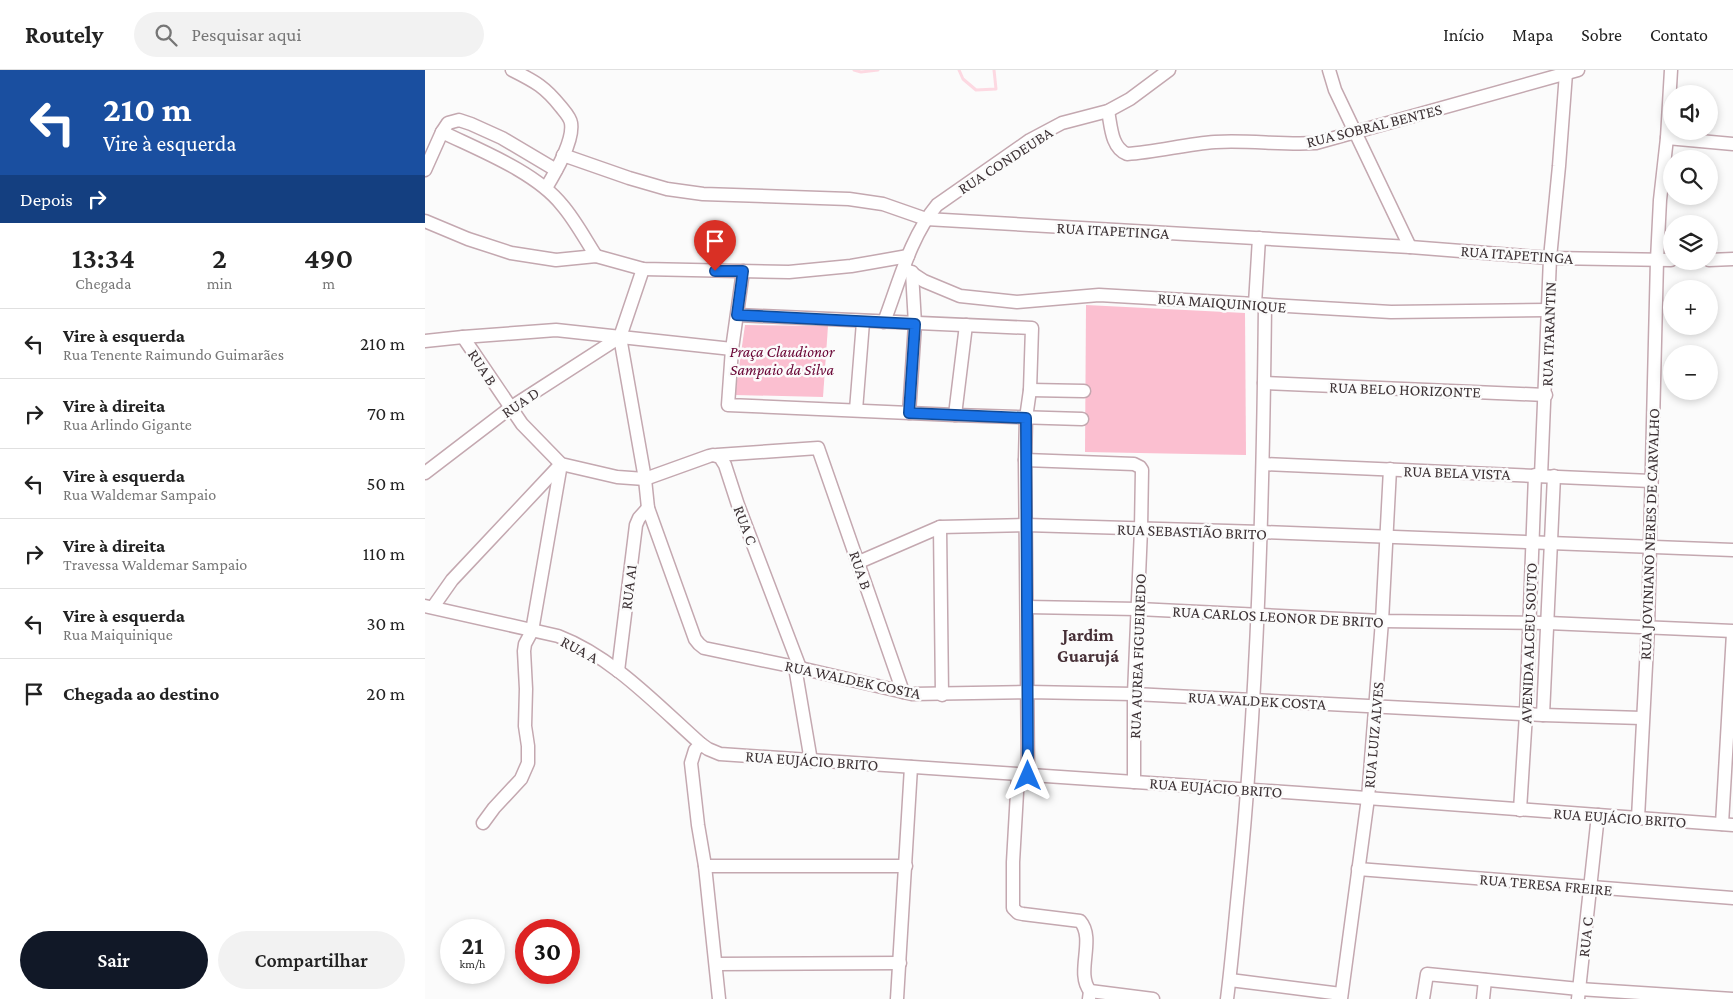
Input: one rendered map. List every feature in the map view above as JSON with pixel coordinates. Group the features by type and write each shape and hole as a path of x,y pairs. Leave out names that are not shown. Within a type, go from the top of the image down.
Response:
{"street":[{"path":"513,70 541,85 552,95 569,117 571,132 563,155 546,188"},
{"name":"RUA CONDEUBA","path":"884,322 926,219 937,205 1030,140 1061,123 1108,111 1130,99 1169,70"},
{"path":"1329,70 1335,90 1410,247"},
{"name":"RUA JOVINIANO NERES DE CARVALHO","path":"1670,85 1671,70"},
{"name":"RUA SOBRAL BENTES","path":"1108,111 1115,144 1118,149 1127,154 1214,142 1316,143 1572,72"},
{"name":"RUA ITARANTIN","path":"1538,475 1546,395 1550,258 1559,166 1572,72"},
{"path":"425,170 442,132 452,121 463,120 502,138 556,170"},
{"path":"442,132 522,171 546,188 562,204 596,256"},
{"name":"RUA JOVINIANO NERES DE CARVALHO","path":"1638,818 1648,627 1657,260 1660,200 1667,140"},
{"path":"1689,140 1733,144"},
{"name":"RUA ITAPETINGA","path":"563,155 667,189 703,194 849,199 883,204 926,219 1410,247 1550,258 1663,260"},
{"path":"425,221 468,239 511,253 556,260 596,256 643,269 789,272 851,266 908,266 915,324 909,413"},
{"path":"1227,999 1255,699 1264,383 1259,238"},
{"path":"1718,260 1733,259"},
{"name":"RUA MAIQUINIQUE","path":"908,266 924,281 960,296 1017,302 1099,295 1391,312 1548,310"},
{"name":"RUA WALDEK COSTA","path":"643,269 620,337 645,479 648,508 695,639 699,644 710,650 797,667 912,694 942,695 1028,692 1133,694 1543,715 1642,718"},
{"path":"743,271 732,349 728,405 1082,419"},
{"path":"737,315 1032,328 1025,460 1028,692 1023,775 1013,862 1013,908 1018,913 1023,914 1080,921 1085,930 1084,982 1090,995 1153,999"},
{"path":"857,410 863,322"},
{"path":"955,415 966,325"},
{"path":"425,342 463,337 556,330 732,349"},
{"name":"RUA B","path":"463,337 522,424 561,464"},
{"name":"RUA D","path":"425,473 510,408 620,337"},
{"name":"RUA BELO HORIZONTE","path":"1264,383 1546,395"},
{"path":"1030,390 1084,391"},
{"name":"RUA B","path":"717,455 818,448 903,692"},
{"path":"483,822 521,779 528,763 525,726 524,651 525,644 532,631 561,464 617,477 645,479 709,456 717,455"},
{"name":"RUA C","path":"717,455 725,465 797,667 811,761"},
{"name":"RUA AUREA FIGUEIREDO","path":"1025,460 1137,465 1142,470 1138,609 1133,694 1134,782"},
{"name":"RUA A","path":"561,464 429,607 558,636 573,642 590,651 618,671 701,744"},
{"name":"RUA BELA VISTA","path":"1263,464 1651,481"},
{"name":"RUA LUIZ ALVES","path":"1341,997 1368,798 1382,621 1390,469"},
{"name":"AVENIDA ALCEU SOUTO","path":"1520,810 1526,714 1532,542 1538,475"},
{"name":"AVENIDA ALCEU SOUTO","path":"1543,715 1554,476"},
{"name":"RUA A1","path":"618,671 636,525 639,518 648,508"},
{"name":"RUA SEBASTIÃO BRITO","path":"859,562 940,527 1026,525 1733,550"},
{"path":"940,527 942,695"},
{"name":"RUA CARLOS LEONOR DE BRITO","path":"1027,608 1138,609 1382,621 1548,623 1733,632"},
{"path":"1727,824 1733,632"},
{"path":"701,744 695,750 691,763 717,964 719,999"},
{"name":"RUA EUJÁCIO BRITO","path":"701,744 720,754 1727,824"},
{"path":"897,999 911,767"},
{"name":"RUA C","path":"1579,994 1598,815"},
{"path":"705,866 906,866"},
{"name":"RUA TERESA FREIRE","path":"1359,869 1733,898"},
{"path":"717,964 900,963"},
{"path":"1423,999 1427,974 1485,980 1579,994 1733,999"},
{"path":"1230,980 1341,997"},
{"path":"1483,999 1485,980"}],"green space":[{"path":"1086,305 1245,313 1246,455 1085,452"},
{"name":"Praça Claudionor Sampaio da Silva","path":"745,325 828,326 823,397 735,395"}],"waterway":[{"path":"854,70 861,72 878,70"},
{"path":"959,70 963,79 976,90 996,89 994,70"}],"district":[{"name":"Jardim Guarujá","path":"1088,645"}],"route":[{"path":"715,271 743,271 737,315 915,324 909,413 1026,418 1028,776"}]}
